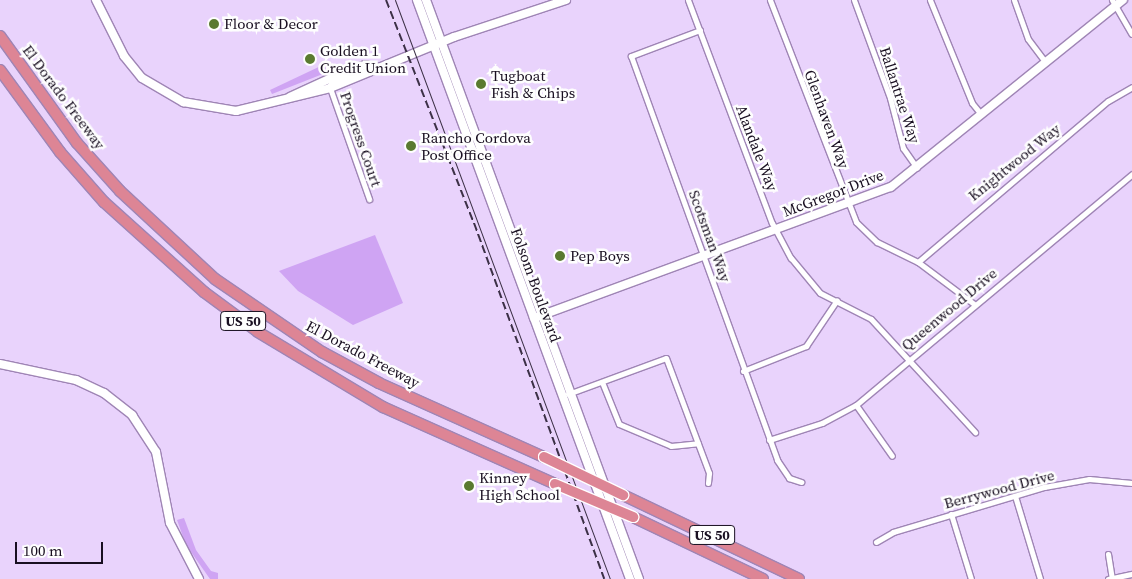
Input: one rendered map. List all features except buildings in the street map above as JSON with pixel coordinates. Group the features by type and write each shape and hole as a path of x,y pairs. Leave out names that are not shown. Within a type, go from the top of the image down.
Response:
{"highway":[{"name":"El Dorado Freeway","path":"0,36 37,92 101,170 215,278 267,317 354,370 623,494 799,579"},
{"name":"US 50","path":"0,70 60,152 104,202 204,292 258,332 383,407 633,518 763,579"}],"street":[{"path":"96,0 124,56 162,93 206,108 236,111 330,88 365,75 373,68 433,45 566,0"},
{"name":"Folsom Boulevard","path":"417,0 534,318 567,394 639,579"},
{"name":"Folsom Boulevard","path":"426,0 543,315 567,394 630,579"},
{"name":"Alandale Way","path":"688,0 775,230 807,279 827,298 837,300 871,319 975,432"},
{"name":"Glenhaven Way","path":"770,0 846,204 868,236 918,262 974,304"},
{"name":"Ballantrae Way","path":"854,0 890,98 903,148 917,168"},
{"path":"930,0 972,103 981,114"},
{"path":"1014,0 1028,39 1044,60"},
{"name":"McGregor Drive","path":"534,318 891,187 917,168 1113,2 1123,0"},
{"path":"1113,2 1132,34"},
{"name":"Scotsman Way","path":"700,30 631,56 705,255 743,372 769,440 783,471 801,482"},
{"path":"290,97 300,90 365,65 373,68"},
{"path":"300,90 330,88 365,65"},
{"name":"Knightwood Way","path":"918,262 1100,107 1132,87"},
{"name":"Progress Court","path":"330,88 369,199"},
{"path":"470,144 484,170 490,171"},
{"path":"1130,175 1132,182"},
{"name":"Queenwood Drive","path":"769,440 822,423 856,405 1130,175"},
{"path":"743,372 806,346 837,300"},
{"path":"567,394 666,358 698,443 708,483"},
{"path":"0,364 76,380 104,393 132,415 156,452 170,524 199,579"},
{"path":"602,382 619,424 671,446 698,443"},
{"path":"856,405 892,456"},
{"name":"Berrywood Drive","path":"876,542 951,514 1015,496 1089,479 1132,483"},
{"path":"1015,496 1040,579"},
{"path":"951,514 972,579"},
{"path":"1108,554 1110,578 1132,574"}],"shaded area":[{"path":"325,64 328,72 272,94 270,90"},
{"path":"375,235 403,303 353,325 298,291 279,271"},
{"path":"184,518 196,550 211,571 218,573 218,579 210,579 186,545 177,520"}],"tram line":[{"path":"395,0 610,579"}],"railway":[{"path":"386,0 474,223 604,579"}],"place":[{"name":"Floor & Decor","path":"214,24"},
{"name":"Golden 1 Credit Union","path":"310,59"},
{"name":"Tugboat Fish & Chips","path":"481,84"},
{"name":"Rancho Cordova Post Office","path":"411,146"},
{"name":"Pep Boys","path":"560,256"},
{"name":"Kinney High School","path":"469,486"}]}
